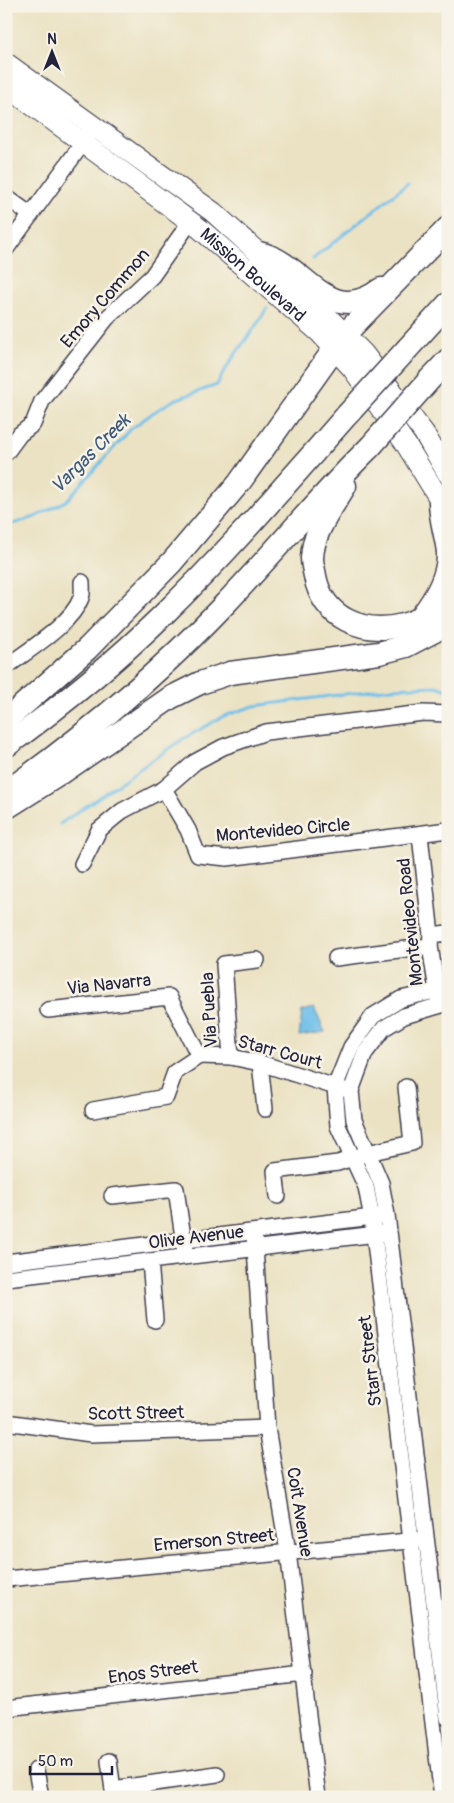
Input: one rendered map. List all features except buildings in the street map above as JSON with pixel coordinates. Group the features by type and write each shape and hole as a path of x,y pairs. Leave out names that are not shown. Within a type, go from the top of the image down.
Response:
{"highway":[{"path":"6,720 87,649 133,604 195,536 244,475 339,340 448,228"},
{"path":"259,253 276,257 322,294 342,301 365,299 402,274"},
{"path":"6,746 80,689 164,614 231,545 448,304"},
{"path":"6,792 86,732 172,656 236,593 339,477 370,447 448,360"},
{"path":"370,447 321,525 315,541 312,559 319,591 329,608 347,622 362,627 384,628 419,619 448,604"},
{"path":"419,619 434,601 446,570 448,553 440,518 444,508"},
{"path":"6,808 60,774 170,698 200,683 230,673 379,653 406,646 448,624"}],"main road":[{"name":"Mission Boulevard","path":"6,63 213,212 259,253 339,340 352,368 401,438 444,508"},
{"name":"Mission Boulevard","path":"6,86 190,222 339,340 364,354 424,433 448,474"}],"street":[{"path":"6,249 95,126"},
{"path":"6,197 31,215"},
{"name":"Emory Common","path":"6,453 20,434 33,424 42,401 107,318 152,276 190,222"},
{"path":"6,667 49,635 72,613 82,597 82,582"},
{"path":"82,864 100,830 122,811 164,789 195,762 223,747 266,732 423,713 448,714"},
{"name":"Montevideo Circle","path":"164,789 188,830 198,855 227,858 448,830"},
{"name":"Montevideo Road","path":"420,835 431,940 443,996"},
{"path":"336,958 431,940 448,933"},
{"name":"Via Puebla","path":"231,1057 224,964 258,960"},
{"name":"Starr Street","path":"442,1797 418,1541 380,1217 381,1183 338,1126 335,1087 351,1047 374,1016 401,999 443,996"},
{"name":"Starr Street","path":"361,1156 351,1091 365,1053 384,1028 443,996"},
{"name":"Via Navarra","path":"48,1010 169,997 199,1056"},
{"path":"93,1110 166,1097 175,1072 199,1056"},
{"name":"Starr Court","path":"199,1056 231,1057 260,1063 351,1091"},
{"path":"260,1063 264,1109"},
{"path":"278,1196 275,1171 338,1164 412,1143 406,1087"},
{"path":"112,1196 176,1189 185,1258"},
{"name":"Olive Avenue","path":"6,1262 380,1217"},
{"name":"Coit Avenue","path":"254,1233 267,1428 288,1552 318,1797"},
{"name":"Olive Avenue","path":"6,1278 382,1234"},
{"path":"150,1261 154,1320"},
{"name":"Scott Street","path":"6,1422 91,1434 267,1428"},
{"name":"Starr Street","path":"418,1541 448,1718"},
{"name":"Emerson Street","path":"6,1579 418,1541"},
{"name":"Enos Street","path":"6,1708 304,1674"},
{"path":"109,1760 114,1793 216,1774"},
{"path":"36,1770 41,1797"}],"water":[{"path":"314,1008 325,1032 299,1036 302,1011"}],"waterway":[{"name":"Vargas Creek","path":"313,259 408,183"},
{"name":"Vargas Creek","path":"6,526 35,517 66,501 131,429 154,412 174,400 217,385 228,365 267,308"},
{"path":"60,824 183,739 224,716 254,706 391,688 436,686 448,690"}]}
